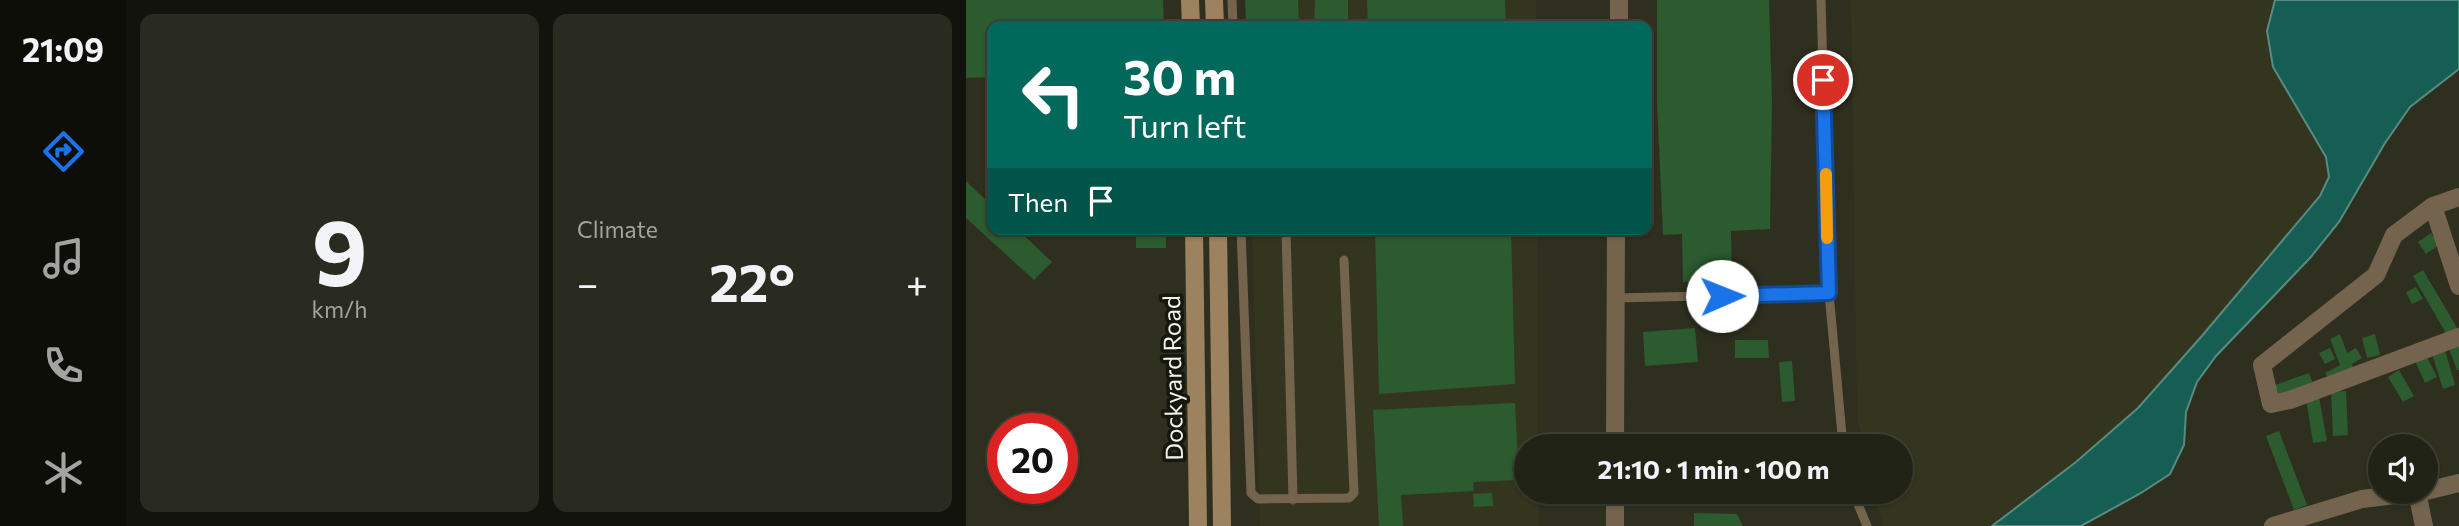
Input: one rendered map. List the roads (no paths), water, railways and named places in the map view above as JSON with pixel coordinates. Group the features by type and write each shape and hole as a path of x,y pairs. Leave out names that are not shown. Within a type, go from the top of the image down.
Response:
{"street":[{"path":"1190,0 1191,21"},
{"path":"1214,0 1215,21"},
{"path":"1619,0 1619,21"},
{"path":"2459,197 2432,206 2394,235 2376,275 2262,365 2271,404 2290,400 2459,337"},
{"path":"2432,206 2459,286"},
{"name":"Dockyard Road","path":"1194,235 1198,526"},
{"name":"Dockyard Road","path":"1218,235 1222,526"},
{"path":"1615,434 1616,235"},
{"path":"2438,488 2459,483"},
{"path":"2273,526 2368,498"},
{"path":"1615,504 1615,526"},
{"path":"2420,504 2424,526"}],"lane":[{"path":"1232,0 1233,21"},
{"path":"1821,0 1829,293 1842,434"},
{"path":"1241,235 1251,493 1258,499 1349,498 1354,493 1344,260"},
{"path":"1286,235 1293,500"},
{"path":"1616,298 1829,293"},
{"path":"1858,504 1867,526"}],"water":[{"path":"2275,0 2459,0 2459,69 2410,107 2385,143 2339,222 2310,258 2216,356 2197,382 2186,412 2184,445 2170,474 2081,526 1992,526 2076,462 2138,408 2320,196 2329,177 2326,157 2273,67 2267,31"}]}
